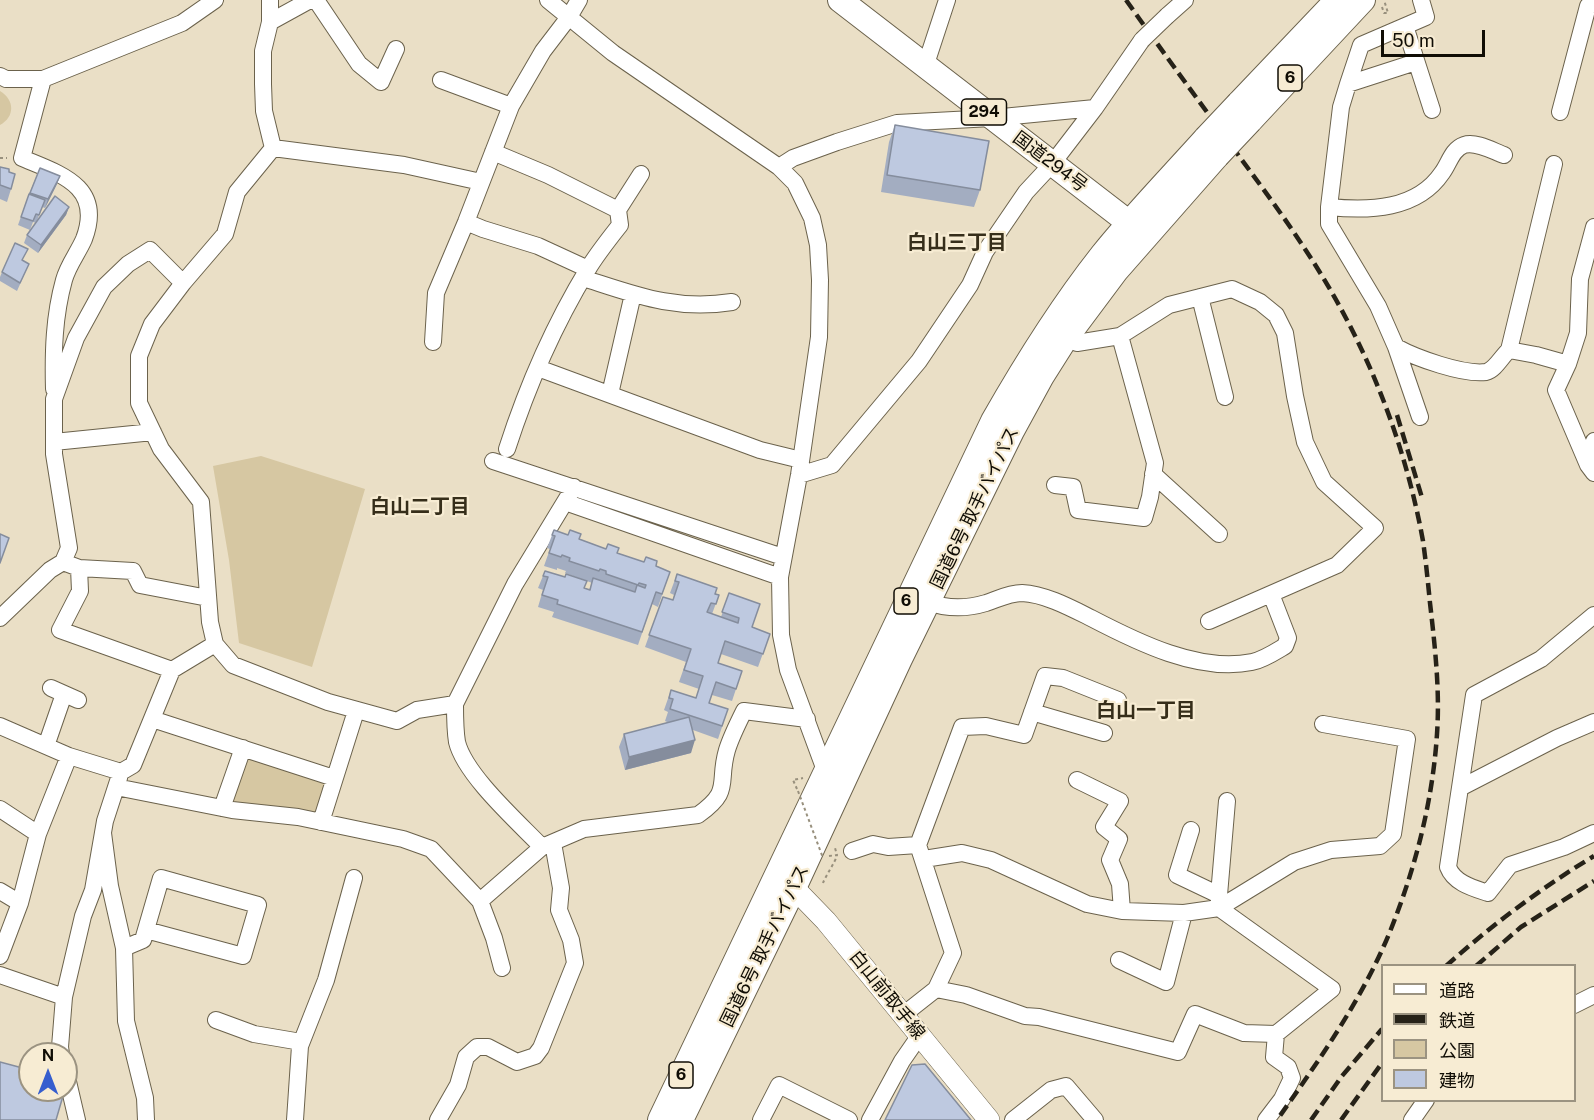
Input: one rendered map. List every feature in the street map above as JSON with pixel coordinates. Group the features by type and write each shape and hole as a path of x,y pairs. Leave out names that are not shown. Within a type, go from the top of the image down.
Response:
{"highway":[{"name":"国道294号","path":"840,0 1137,229"},
{"name":"国道6号 取手バイパス","path":"681,1120 785,883 826,773 993,421 1023,367 1100,257 1137,229 1244,112 1337,0"},
{"name":"国道6号 取手バイパス","path":"1244,112 1376,0"},
{"name":"国道6号 取手バイパス","path":"660,1120 785,883 1012,431 1066,338 1116,271 1137,229"}],"main road":[{"name":"白山前取手線","path":"785,883 826,921 989,1120"}],"street":[{"path":"0,76 6,79 43,79 182,23 215,0"},
{"path":"270,0 270,22 263,51 263,84 264,111 273,148"},
{"path":"270,22 310,0"},
{"path":"316,0 359,64 381,82 396,49"},
{"path":"548,0 613,53 779,167 795,183 806,201 812,218 819,256 819,337 800,468 780,577 781,635 788,670 826,773"},
{"path":"434,342 435,293 466,222 510,106 543,51 579,0"},
{"path":"925,67 947,0"},
{"path":"538,368 760,450 800,468 832,465 919,361 970,285 985,252 1026,192 1052,164 1095,108 1142,40 1185,0"},
{"path":"1420,417 1396,347 1378,306 1329,224 1329,207 1341,107 1361,45 1426,17 1421,0"},
{"path":"1560,112 1588,6 1594,4"},
{"path":"1405,26 1432,110"},
{"path":"1348,84 1416,62"},
{"path":"0,618 50,570 63,562 69,548 54,454 53,349 58,300 67,270 84,239 88,219 86,201 77,185 62,175 22,158 43,79"},
{"path":"441,80 510,106"},
{"path":"779,167 793,158 897,123 992,118 1095,108"},
{"path":"1329,207 1362,210 1396,205 1417,197 1432,186 1455,150 1465,145 1473,145 1504,155"},
{"path":"273,148 404,165 481,182"},
{"path":"273,148 237,192 225,234 152,324 139,356 139,403 161,449 201,502 210,622 215,644 233,665 356,711 397,721 417,710 455,704"},
{"path":"493,152 548,175 618,210"},
{"path":"1396,347 1414,357 1435,363 1486,372 1493,368 1509,350 1554,164"},
{"path":"507,448 521,406 538,368 585,274 620,225 618,210 640,174"},
{"path":"466,222 538,246 585,274 633,294 667,303 694,306 732,302"},
{"path":"1591,469 1556,390 1568,364 1578,333 1580,279 1594,227"},
{"path":"54,399 76,338 104,287 128,264 150,250 183,283"},
{"path":"1066,338 1077,343 1120,336 1168,305 1232,289 1260,302 1276,315 1285,333 1305,442 1324,482 1375,528 1337,565 1209,621"},
{"path":"610,394 633,294"},
{"path":"1200,297 1225,397"},
{"path":"1055,485 1073,487 1078,510 1144,518 1155,463 1120,336"},
{"path":"1509,350 1568,364"},
{"path":"54,442 153,432"},
{"path":"1591,469 1594,441"},
{"path":"493,461 780,577"},
{"path":"1154,474 1219,534"},
{"path":"570,494 783,557"},
{"path":"438,1120 458,1085 466,1058 477,1047 489,1047 517,1062 535,1056 541,1048 575,963 571,940 559,910 561,888 547,845 496,801 463,757 457,741 455,704 515,584 570,494"},
{"path":"63,562 80,568 133,570 140,585 208,598"},
{"path":"80,568 80,591 60,630 172,670"},
{"path":"928,602 944,608 963,608 1022,593 1076,610 1129,638 1171,654 1225,665 1254,662 1285,646 1288,638 1271,594"},
{"path":"1594,615 1541,659 1474,694 1448,867 1451,876 1488,893 1510,865 1564,847 1594,833"},
{"path":"60,1042 64,997 83,916 93,890 103,833 118,780 133,765 172,670 215,644"},
{"path":"903,1015 936,989 953,953 921,852 962,727 986,726 1024,735 1045,676 1063,678 1118,700"},
{"path":"46,746 64,694"},
{"path":"321,822 356,711"},
{"path":"480,901 547,845 584,829 698,815 713,805 721,793 727,750 744,711 807,719"},
{"path":"1032,712 1104,733"},
{"path":"152,719 334,778"},
{"path":"1460,788 1557,738 1594,722"},
{"path":"844,853 873,844 921,852 962,853 991,860 1087,904 1122,911 1184,914 1219,901 1293,862 1331,850 1380,846 1393,834 1407,739 1323,724"},
{"path":"0,726 118,780 222,808 298,817 403,839 431,849 480,901 502,968"},
{"path":"222,808 243,748"},
{"path":"0,956 20,903 38,834 69,756"},
{"path":"1077,780 1120,801 1104,827 1119,839 1110,860 1120,884 1122,911"},
{"path":"1219,901 1227,801"},
{"path":"0,809 38,834"},
{"path":"936,989 966,995 1025,1016 1039,1017 1178,1052 1195,1014 1244,1033 1276,1034 1332,989 1219,901 1177,875 1191,830"},
{"path":"103,833 110,886 124,948 126,1021 145,1098 146,1120"},
{"path":"124,948 143,940 161,878 258,905 243,956 146,930"},
{"path":"295,1120 301,1042 326,980 354,878"},
{"path":"0,891 20,903"},
{"path":"1119,960 1166,982 1184,914"},
{"path":"0,975 64,997"},
{"path":"216,1020 254,1034 301,1042"},
{"path":"1266,1120 1282,1099 1292,1078 1288,1067 1274,1057 1276,1034"},
{"path":"870,1120 902,1061 920,1035"},
{"path":"761,1120 778,1085 849,1120"},
{"path":"1013,1120 1051,1090 1066,1086 1095,1120"},
{"path":"73,1102 77,1120"},
{"path":"1412,1120 1425,1102"}],"path":[{"path":"798,791 823,858"},
{"path":"823,883 828,868 844,853"}],"green space":[{"path":"0,91 11,104 11,113 0,125"},
{"path":"261,456 365,489 312,667 239,643 229,560 213,466"},
{"path":"248,757 334,778 321,822 232,802"}],"building":[{"path":"895,125 989,141 980,190 887,175"},
{"path":"0,167 9,169 9,172 15,174 11,189 0,185"},
{"path":"40,168 60,176 48,199 30,193"},
{"path":"29,194 45,200 39,215 36,214 33,221 21,217"},
{"path":"55,196 69,207 41,245 27,235"},
{"path":"15,243 28,249 22,260 29,264 20,283 2,272"},
{"path":"554,530 568,535 570,530 581,534 579,539 606,549 608,544 619,548 617,553 644,562 646,557 657,561 656,566 670,572 662,594 656,592 642,632 557,604 558,600 542,595 548,577 543,576 545,571 565,577 566,574 587,581 584,588 590,590 593,578 635,592 637,585 645,588 646,585 639,583 638,585 606,574 606,571 600,569 599,571 569,561 570,558 562,555 561,557 549,553 555,536 552,535"},
{"path":"0,534 9,538 0,563"},
{"path":"677,574 717,588 715,594 719,595 716,604 711,603 707,612 738,623 739,618 722,612 729,593 760,604 752,627 770,634 763,654 725,641 718,663 742,671 736,689 716,682 709,703 728,709 722,726 670,709 673,699 669,698 671,690 696,698 703,676 684,670 691,649 649,635 663,597 673,600 679,582 675,581"},
{"path":"689,717 695,740 629,757 624,734"},
{"path":"0,1062 18,1067 18,1102 61,1102 56,1120 0,1120"},
{"path":"925,1064 971,1120 885,1120 912,1065"}],"railway":[{"path":"1126,0 1291,228 1340,307 1368,363 1391,421 1417,510 1424,549 1435,652 1438,718 1432,780 1418,849 1396,916 1372,970 1343,1022 1277,1120"},
{"path":"1397,415 1423,501"},
{"path":"1448,964 1517,908 1594,856"},
{"path":"1478,964 1521,927 1594,881"},
{"path":"1311,1120 1342,1076 1381,1030"},
{"path":"1341,1120 1381,1064"}],"district":[{"name":"白山三丁目","path":"957,243"},
{"name":"白山二丁目","path":"420,507"},
{"name":"白山一丁目","path":"1146,711"}]}
